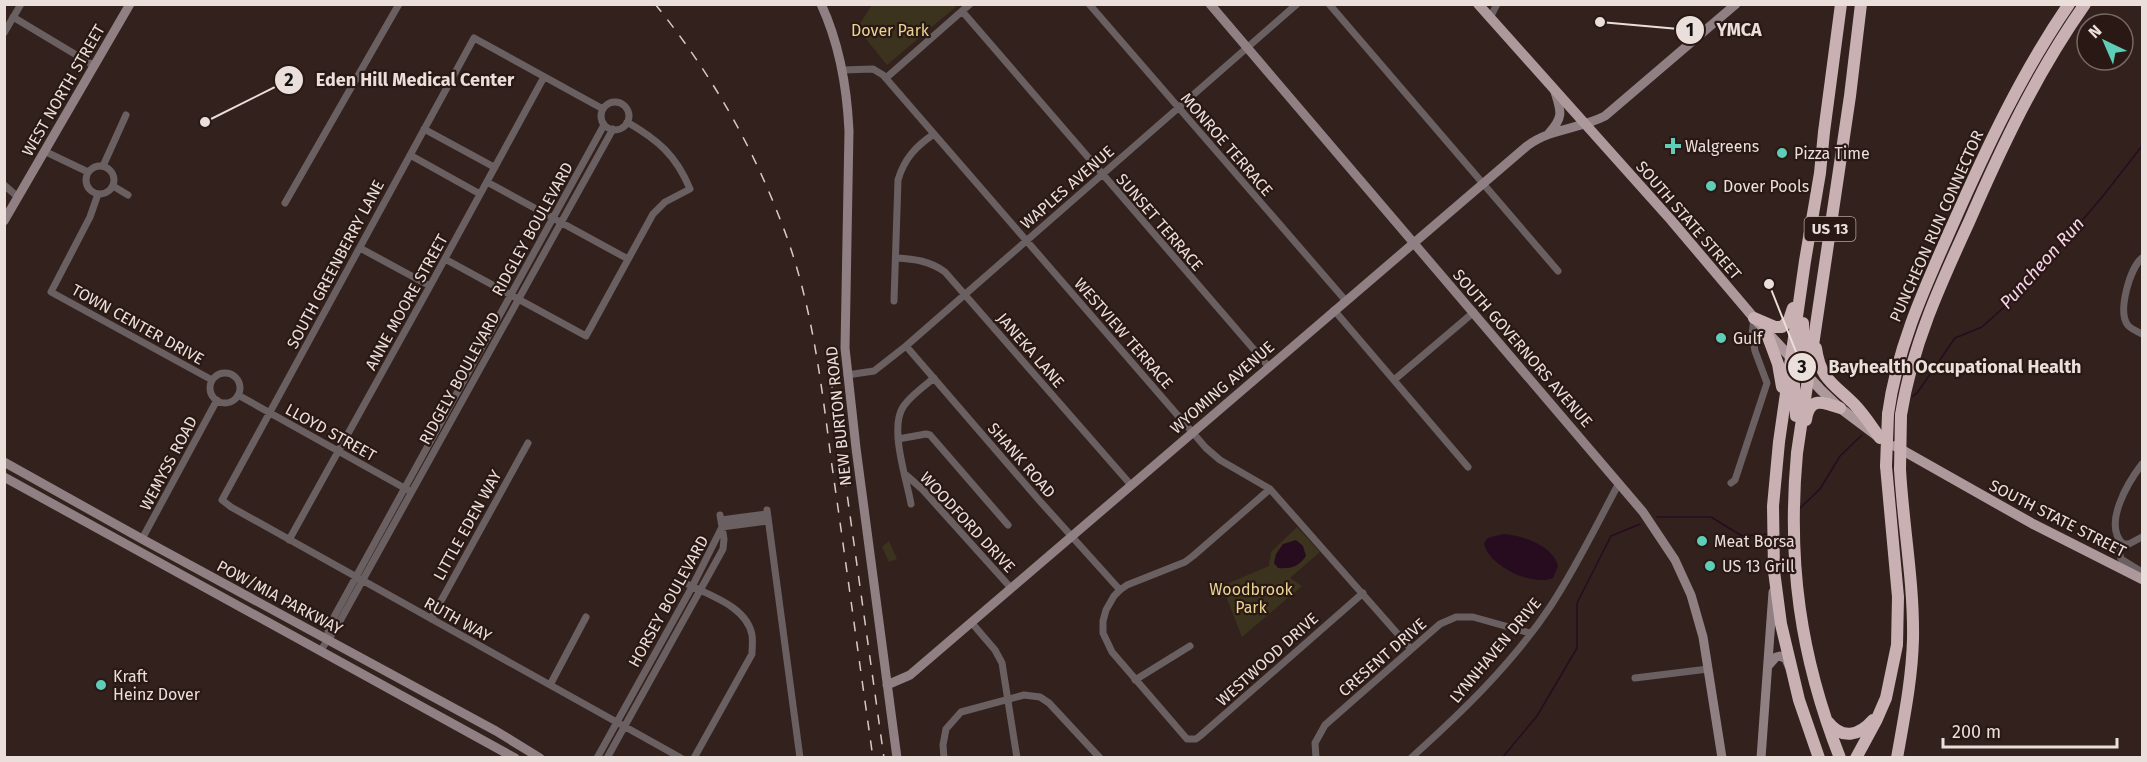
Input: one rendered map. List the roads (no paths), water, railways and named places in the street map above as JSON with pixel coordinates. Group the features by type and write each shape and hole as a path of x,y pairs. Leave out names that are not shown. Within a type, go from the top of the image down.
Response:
{"highway":[{"name":"US 13","path":"1840,758 1814,681 1800,611 1793,548 1793,495 1861,4"},
{"name":"PUNCHEON RUN CONNECTOR","path":"1856,758 1882,707 1892,675 1899,631 1886,466 1888,414 1892,385 1903,342 1926,285 2006,110 2037,54 2069,4"},
{"name":"PUNCHEON RUN CONNECTOR","path":"1897,758 1910,678 1913,636 1905,509 1900,469 1901,415 1918,341 2000,152 2024,105 2085,4"},
{"name":"US 13","path":"1819,758 1790,668 1781,624 1774,571 1773,506 1784,400 1804,261 1820,173 1841,6"},
{"path":"1841,6 1843,30 1836,79 1840,92 1850,96"},
{"path":"1808,376 1802,337 1820,173"},
{"path":"1754,318 1779,327 1787,324 1792,314 1804,261"},
{"path":"1765,329 1778,364 1784,400"},
{"path":"1815,331 1818,359 1825,377 1855,405 1880,438"},
{"path":"1791,356 1796,396 1797,453"},
{"path":"1793,495 1808,410 1814,404 1822,402 1840,408"},
{"path":"1824,715 1833,728 1849,735 1866,728 1882,707"}],"main road":[{"name":"WEST NORTH STREET","path":"4,221 130,4"},
{"name":"NEW BURTON ROAD","path":"821,4 830,23 843,70 848,101 844,316 847,375 897,758"},
{"name":"SOUTH GOVERNORS AVENUE","path":"1210,4 1619,483 1655,529 1675,560 1690,595 1703,637 1722,758"},
{"name":"SOUTH STATE STREET","path":"1478,4 1671,220 1754,318 1840,408 1880,438 2033,524 2142,579"},
{"name":"WYOMING AVENUE","path":"887,685 910,675 1533,141 1548,133 1605,116 1736,4"},
{"path":"1548,133 1560,116 1554,89"},
{"name":"POW/MIA PARKWAY","path":"4,462 496,730 540,758"},
{"name":"POW/MIA PARKWAY","path":"4,477 514,758"},
{"path":"128,545 133,545 142,539"},
{"path":"1761,758 1774,571"},
{"path":"1768,666 1780,656 1786,659 1790,668"}],"street":[{"path":"4,33 21,4"},
{"path":"285,203 399,4"},
{"path":"843,70 873,69 886,78 970,4"},
{"name":"MONROE TERRACE","path":"1089,4 1346,301"},
{"name":"WAPLES AVENUE","path":"847,375 874,371 906,346 1297,4"},
{"path":"1329,4 1558,271"},
{"path":"1490,18 1497,4"},
{"name":"SUNSET TERRACE","path":"962,11 1269,367"},
{"path":"14,17 93,66"},
{"name":"SOUTH GREENBERRY LANE","path":"223,503 222,500 474,38 544,77"},
{"path":"544,77 603,109"},
{"name":"ANNE MOORE STREET","path":"289,540 544,77"},
{"name":"WESTVIEW TERRACE","path":"886,78 1206,448 1220,460 1270,489 1411,649"},
{"path":"613,102 622,104 628,111 627,122 622,127 613,129 604,125 601,118 603,109 613,102"},
{"path":"103,166 126,115"},
{"path":"445,259 586,336 653,214 665,202 690,189 677,163 666,149 627,122"},
{"name":"RIDGLEY BOULEVARD","path":"465,378 475,369 511,295 604,125"},
{"path":"424,129 494,167"},
{"name":"RIDGELY BOULEVARD","path":"320,651 335,630 359,579 475,369 519,299 613,129"},
{"path":"894,301 898,180 902,165 908,156 934,134"},
{"path":"44,151 88,172"},
{"path":"410,155 480,194"},
{"path":"96,166 103,166 113,175 113,186 107,193 91,192 85,179 88,172 96,166"},
{"path":"487,182 628,260"},
{"path":"4,185 18,197"},
{"path":"113,186 128,195"},
{"name":"TOWN CENTER DRIVE","path":"98,194 90,217 51,292 212,380"},
{"path":"360,248 430,286"},
{"name":"JANEKA LANE","path":"896,258 920,259 937,266 1131,485"},
{"path":"2142,258 2137,262 2129,279 2123,316 2128,327 2142,334"},
{"path":"1334,310 1468,467"},
{"path":"1394,380 1474,312"},
{"path":"1731,483 1735,480 1767,383 1755,351 1752,335 1754,318"},
{"name":"SHANK ROAD","path":"906,346 1120,590"},
{"path":"224,373 232,375 240,386 238,395 226,402 218,400 210,389 212,380 224,373"},
{"name":"RIDGELY BOULEVARD","path":"408,490 465,378"},
{"path":"911,504 898,439 898,417 903,407 934,378"},
{"name":"LLOYD STREET","path":"238,395 408,490"},
{"name":"WEMYSS ROAD","path":"142,539 218,400"},
{"name":"WOODFORD DRIVE","path":"898,439 930,435 1008,525"},
{"name":"LITTLE EDEN WAY","path":"431,619 528,443"},
{"path":"2123,544 2115,528 2115,514 2142,464"},
{"name":"WOODFORD DRIVE","path":"906,475 930,498 1011,588"},
{"name":"LYNNHAVEN DRIVE","path":"1411,758 1473,699 1530,633 1558,595 1619,483"},
{"path":"1190,646 1136,680 1112,652 1103,633 1106,610 1114,596 1127,585 1185,562 1270,489"},
{"name":"RUTH WAY","path":"223,503 681,758"},
{"path":"721,521 768,515 800,758"},
{"name":"HORSEY BOULEVARD","path":"597,758 721,521"},
{"name":"HORSEY BOULEVARD","path":"607,758 723,549 721,521"},
{"path":"2123,544 2129,544 2142,537"},
{"path":"2113,563 2123,544"},
{"path":"2119,551 2121,560 2142,572"},
{"path":"689,585 733,608 747,620 753,635 752,654 694,758"},
{"name":"WESTWOOD DRIVE","path":"1136,680 1187,739 1196,739 1363,593"},
{"name":"CRESENT DRIVE","path":"1316,758 1315,743 1325,725 1448,619 1464,616 1530,633"},
{"path":"550,685 586,617"},
{"path":"971,622 999,656 1009,698 1017,758"},
{"path":"1635,678 1708,669"},
{"path":"944,758 943,736 956,716 967,710 1009,698 1033,695 1049,703 1100,758"}],"waterway":[{"name":"Puncheon Run","path":"1912,397 1955,338 1982,327 2022,291 2103,196 2142,146"},
{"name":"Puncheon Run","path":"1799,509 1820,489 1840,456 1862,435"},
{"name":"Puncheon Run","path":"1657,517 1711,517 1742,536 1768,534"},
{"name":"Puncheon Run","path":"1502,758 1537,716 1577,648 1577,603 1611,536 1640,524"}],"railway":[{"path":"655,4 693,54 741,134 780,219 800,280 819,372 873,758"},
{"path":"828,358 884,758"}],"place":[{"name":"YMCA","path":"1600,22"},
{"name":"Eden Hill Medical Center","path":"205,122"},
{"name":"Walgreens","path":"1673,146"},
{"name":"Pizza Time","path":"1782,153"},
{"name":"Dover Pools","path":"1711,186"},
{"name":"Bayhealth Occupational Health","path":"1769,284"},
{"name":"Gulf","path":"1721,338"},
{"name":"Meat Borsa","path":"1702,541"},
{"name":"US 13 Grill","path":"1710,566"},
{"name":"Kraft Heinz Dover","path":"101,685"}],"park label":[{"name":"Dover Park","path":"890,30"},
{"name":"Woodbrook Park","path":"1251,598"}]}
